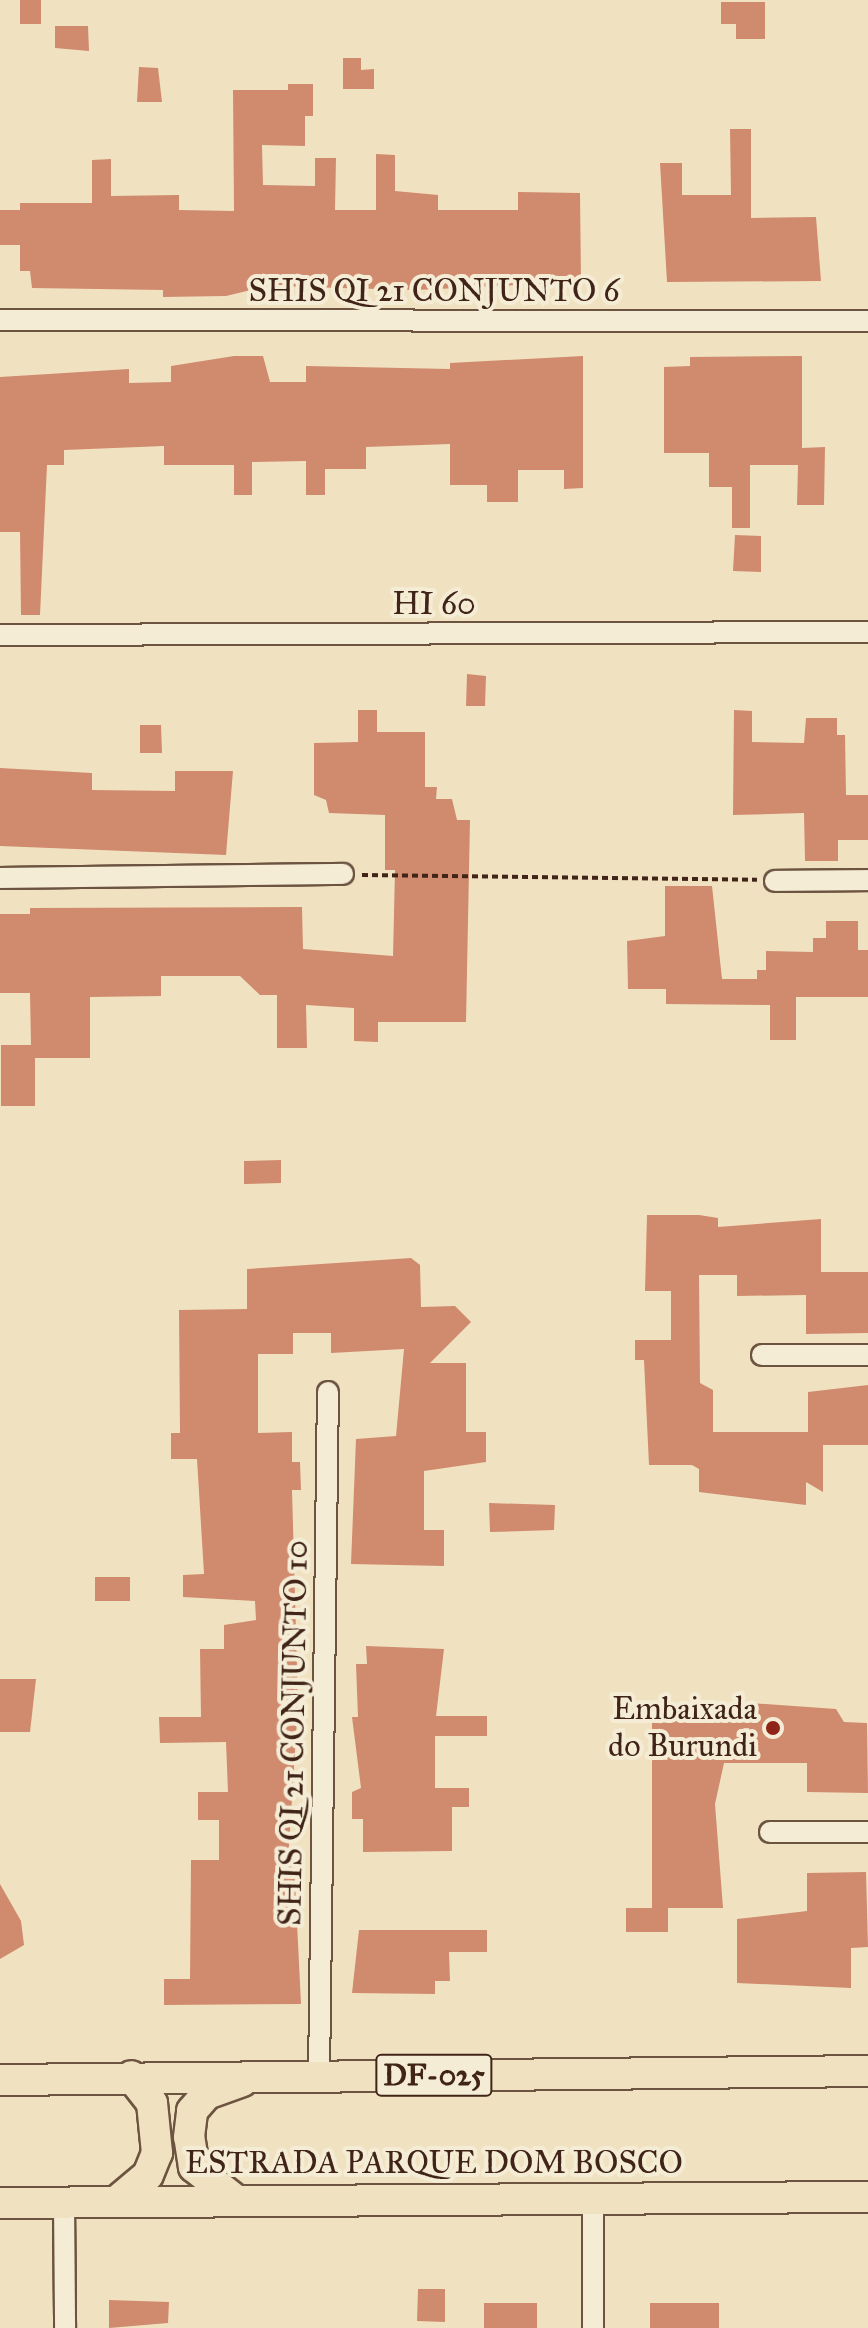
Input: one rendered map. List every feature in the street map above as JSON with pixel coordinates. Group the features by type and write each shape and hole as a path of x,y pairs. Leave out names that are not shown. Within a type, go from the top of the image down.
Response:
{"main road":[{"name":"DF-025","path":"0,2080 131,2076 868,2071"},
{"path":"117,2201 148,2175 157,2153 152,2103 131,2076"},
{"path":"233,2198 194,2167 192,2111 207,2094 245,2080 307,2076"},
{"path":"808,2196 868,2182"},
{"name":"ESTRADA PARQUE DOM BOSCO","path":"0,2203 233,2198 593,2200 868,2197"}],"street":[{"name":"SHIS QI 21 CONJUNTO 6","path":"0,320 868,321"},
{"name":"HI 60","path":"0,635 868,632"},
{"path":"0,878 343,874"},
{"path":"775,881 868,880"},
{"path":"762,1355 868,1355"},
{"name":"SHIS QI 21 CONJUNTO 10","path":"307,2076 328,1392"},
{"path":"770,1832 868,1832"},
{"path":"593,2200 593,2328"},
{"path":"64,2202 65,2328"}],"path":[{"path":"343,874 775,881"}],"building":[{"path":"20,0 41,0 41,24 20,24"},
{"path":"721,2 765,2 765,39 736,39 736,24 721,24"},
{"path":"55,26 88,26 89,51 55,48"},
{"path":"343,58 361,58 361,70 374,69 374,89 343,89"},
{"path":"139,67 158,68 162,102 137,102"},
{"path":"288,84 313,84 313,116 305,116 305,146 262,145 263,185 315,186 315,158 336,158 335,210 376,210 376,154 395,155 395,191 438,195 438,210 518,210 518,192 580,193 581,282 415,290 268,286 226,296 163,297 163,290 32,288 30,271 20,271 20,245 0,245 0,210 20,210 20,203 92,203 92,160 111,159 111,196 179,195 179,210 234,211 233,90 288,90"},
{"path":"730,129 751,129 751,218 816,217 821,281 667,282 660,163 682,163 682,195 731,195"},
{"path":"234,356 263,356 270,382 306,382 306,366 450,369 450,363 583,356 583,488 564,489 564,470 518,470 518,502 487,502 487,485 450,485 450,444 366,447 366,469 325,469 325,495 306,495 306,461 252,462 252,495 234,495 234,465 164,465 164,446 64,450 64,465 47,465 40,615 21,615 20,532 0,532 0,377 129,369 129,383 171,382 171,366"},
{"path":"802,356 802,448 825,447 824,505 797,505 798,465 750,465 750,528 732,528 732,487 709,487 709,453 664,453 664,367 690,366 690,357"},
{"path":"735,535 761,536 761,572 733,571"},
{"path":"467,674 486,676 485,706 466,706"},
{"path":"358,710 377,710 377,732 425,732 425,787 437,787 436,799 452,799 457,820 470,820 466,1022 378,1022 378,1042 354,1041 354,1008 306,1005 307,1048 277,1048 277,995 260,995 240,976 161,976 161,996 90,997 90,1058 35,1058 35,1106 1,1106 1,1045 31,1045 30,993 0,993 0,914 30,914 30,908 302,907 303,949 393,956 395,870 385,870 385,815 329,813 326,800 314,795 314,743 358,742"},
{"path":"734,710 752,711 752,742 804,743 806,718 837,718 837,735 845,735 846,795 868,795 868,840 838,840 838,861 805,861 804,813 733,815"},
{"path":"140,725 161,725 162,753 140,753"},
{"path":"0,768 92,773 92,790 175,791 175,771 233,771 226,855 0,846"},
{"path":"665,886 712,886 722,979 757,979 757,970 766,970 766,951 813,952 813,938 826,938 826,921 858,921 858,950 868,950 868,997 796,997 796,1040 770,1040 770,1005 666,1004 666,989 628,989 627,941 665,936"},
{"path":"281,1160 281,1183 244,1184 244,1161"},
{"path":"647,1215 718,1218 718,1227 821,1219 821,1272 868,1272 868,1333 806,1334 806,1295 737,1296 737,1275 699,1275 700,1383 713,1390 713,1432 808,1432 808,1392 868,1385 868,1445 823,1445 823,1492 806,1482 806,1505 699,1492 699,1469 692,1465 649,1465 644,1360 635,1360 635,1340 671,1340 671,1291 645,1291"},
{"path":"411,1258 420,1265 421,1307 455,1306 471,1322 430,1363 466,1363 466,1432 486,1432 486,1462 424,1471 424,1530 444,1530 444,1566 351,1564 356,1439 396,1436 404,1349 331,1353 331,1333 293,1333 293,1354 258,1354 258,1433 292,1432 292,1462 300,1462 301,1490 292,1490 298,1704 288,1861 294,1861 301,2004 164,2005 164,1979 190,1979 191,1860 219,1860 219,1820 198,1820 198,1792 228,1792 226,1742 160,1743 159,1717 201,1717 200,1649 224,1649 224,1625 256,1620 255,1601 183,1597 183,1575 204,1574 197,1459 171,1459 171,1433 180,1433 179,1310 247,1309 247,1269"},
{"path":"489,1503 555,1505 554,1530 490,1532"},
{"path":"95,1577 130,1577 130,1601 95,1601"},
{"path":"366,1646 444,1649 436,1716 487,1716 487,1736 435,1736 435,1788 469,1788 469,1807 452,1807 452,1851 363,1852 363,1819 352,1819 352,1792 361,1788 352,1717 358,1717 356,1664 367,1664"},
{"path":"0,1679 36,1679 30,1732 0,1732"},
{"path":"735,1702 836,1709 844,1722 867,1723 868,1793 807,1792 807,1763 724,1763 715,1804 723,1908 652,1908 652,1722 672,1713 735,1712"},
{"path":"866,1872 868,1947 851,1948 851,1988 737,1983 737,1919 807,1911 807,1873"},
{"path":"0,1884 21,1921 24,1945 0,1959"},
{"path":"626,1908 668,1908 668,1932 626,1932"},
{"path":"359,1930 487,1930 487,1952 449,1952 450,1981 435,1981 435,1994 352,1993"},
{"path":"418,2289 445,2289 445,2322 417,2321"},
{"path":"109,2300 169,2302 168,2323 109,2328"},
{"path":"484,2303 537,2303 537,2328 484,2328"},
{"path":"650,2303 719,2303 719,2328 650,2328"}],"place":[{"name":"Embaixada do Burundi","path":"773,1728"}]}
